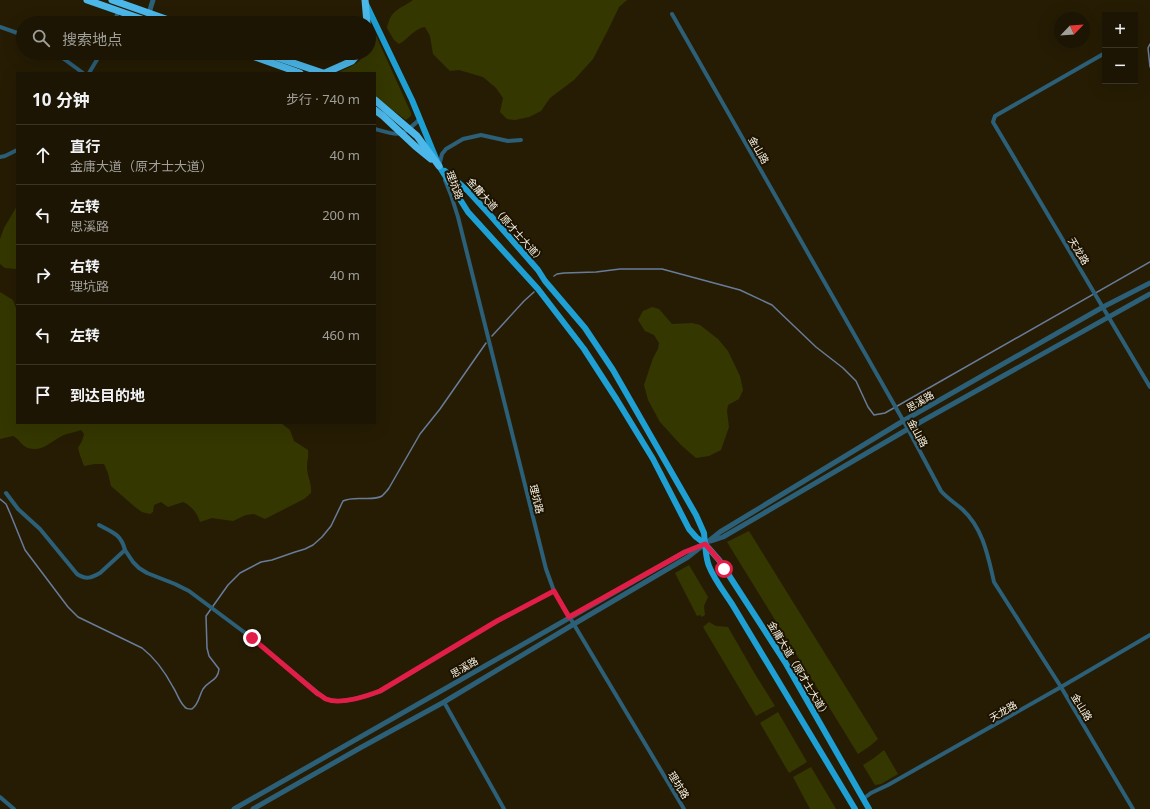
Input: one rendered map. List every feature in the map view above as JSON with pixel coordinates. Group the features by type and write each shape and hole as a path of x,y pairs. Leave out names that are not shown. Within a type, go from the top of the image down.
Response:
{"highway":[{"path":"88,0 131,16"},
{"path":"112,0 157,16"},
{"path":"365,0 366,16"},
{"path":"264,60 297,72"},
{"path":"285,60 321,72"},
{"path":"326,72 353,60"},
{"path":"376,101 417,136 439,166"},
{"path":"376,111 439,166"}],"main road":[{"path":"365,0 373,16"},
{"path":"376,23 412,100 439,166"},
{"name":"金庸大道（原才士大道）","path":"439,166 468,191 538,270 585,328 613,370 696,515 704,533 706,558 714,576 854,809"},
{"name":"金庸大道（原才士大道）","path":"439,166 468,212 536,288 584,349 653,459 689,529 719,560 785,662 869,809"},
{"path":"536,288 545,280"}],"street":[{"path":"149,13 153,0"},
{"path":"117,16 118,12"},
{"name":"金山路","path":"672,14 908,429 941,491 962,509 974,523 984,542 994,582 1061,687 1133,809"},
{"path":"0,27 16,33"},
{"name":"天龙路","path":"1102,55 995,116 993,122 1150,387"},
{"path":"65,60 81,72"},
{"path":"90,72 97,60"},
{"path":"376,130 402,134 420,119"},
{"path":"439,166 442,154 446,149 463,139 482,135 508,141 521,140"},
{"path":"0,157 16,150"},
{"name":"理坑路","path":"439,166 458,217 546,569 554,591 684,809"},
{"name":"思溪路","path":"253,809 444,702 688,557 720,532 903,421 1150,283"},
{"name":"思溪路","path":"234,809 569,617 685,552 723,537 908,429 1150,294"},
{"path":"6,493 18,509 40,529 77,574 83,578 89,578 100,573 125,550"},
{"path":"99,526 117,535 124,544 125,550 133,562 139,568 146,573 188,590 252,638 318,694 326,699 335,701 356,699 380,691 497,621 554,591"},
{"name":"天龙路","path":"864,799 1150,635"},
{"path":"444,702 504,809"},
{"path":"0,796 14,809"}],"shaded area":[{"path":"413,0 627,0 619,7 593,59 574,80 550,98 541,111 529,117 515,120 507,119 500,112 503,98 496,88 483,77 459,70 450,71 433,54 430,36 425,27 418,29 399,44 394,40 387,28 391,17 393,13"},
{"path":"376,36 411,116 406,120 376,98 376,72 340,72 360,60 376,60"},
{"path":"16,208 16,269 5,268 0,264 0,239 4,228"},
{"path":"0,292 13,300 16,308 16,424 282,424 290,430 294,441 308,450 307,470 311,493 304,499 265,519 254,514 246,515 233,521 212,518 200,522 194,510 183,502 168,507 161,502 154,505 153,512 150,514 142,512 135,507 111,486 104,464 84,466 78,448 84,434 81,430 62,436 37,449 26,447 13,436 0,439"},
{"path":"652,307 659,309 672,324 692,323 700,325 718,339 728,351 740,376 743,390 739,399 728,405 727,411 729,427 721,450 709,456 696,458 681,445 660,422 648,400 644,385 659,343 654,335 645,331 638,320 643,311"},
{"path":"749,531 878,739 858,754 727,542"},
{"path":"689,565 708,597 704,606 705,615 702,617 700,615 697,616 675,573"},
{"path":"709,622 716,626 728,627 775,706 756,716 703,627"},
{"path":"778,712 807,762 789,773 760,723"},
{"path":"884,750 898,774 881,784 875,785 863,765"},
{"path":"811,767 836,809 810,809 793,777"}],"waterway":[{"path":"1150,44 1148,48 1150,67"},
{"path":"554,276 564,273 596,272 620,269 662,269 740,290 772,305 816,347 843,368 856,381 868,407 874,415 885,413 1150,262"},
{"path":"492,336 534,292"},
{"path":"0,499 6,504 25,550 68,607 78,617 142,648 151,656 163,671 182,704 186,708 192,709 198,702 203,689 217,676 218,673 219,669 209,656 207,648 206,616 228,585 240,573 261,562 272,560 313,545 331,526 343,501 348,499 378,498 382,496 389,488 420,434 440,409 486,343"}],"route":[{"path":"252,638 318,694 326,699 335,701 356,699 380,691 497,621 554,591 569,617 685,552 705,544 719,560 724,569"}]}
